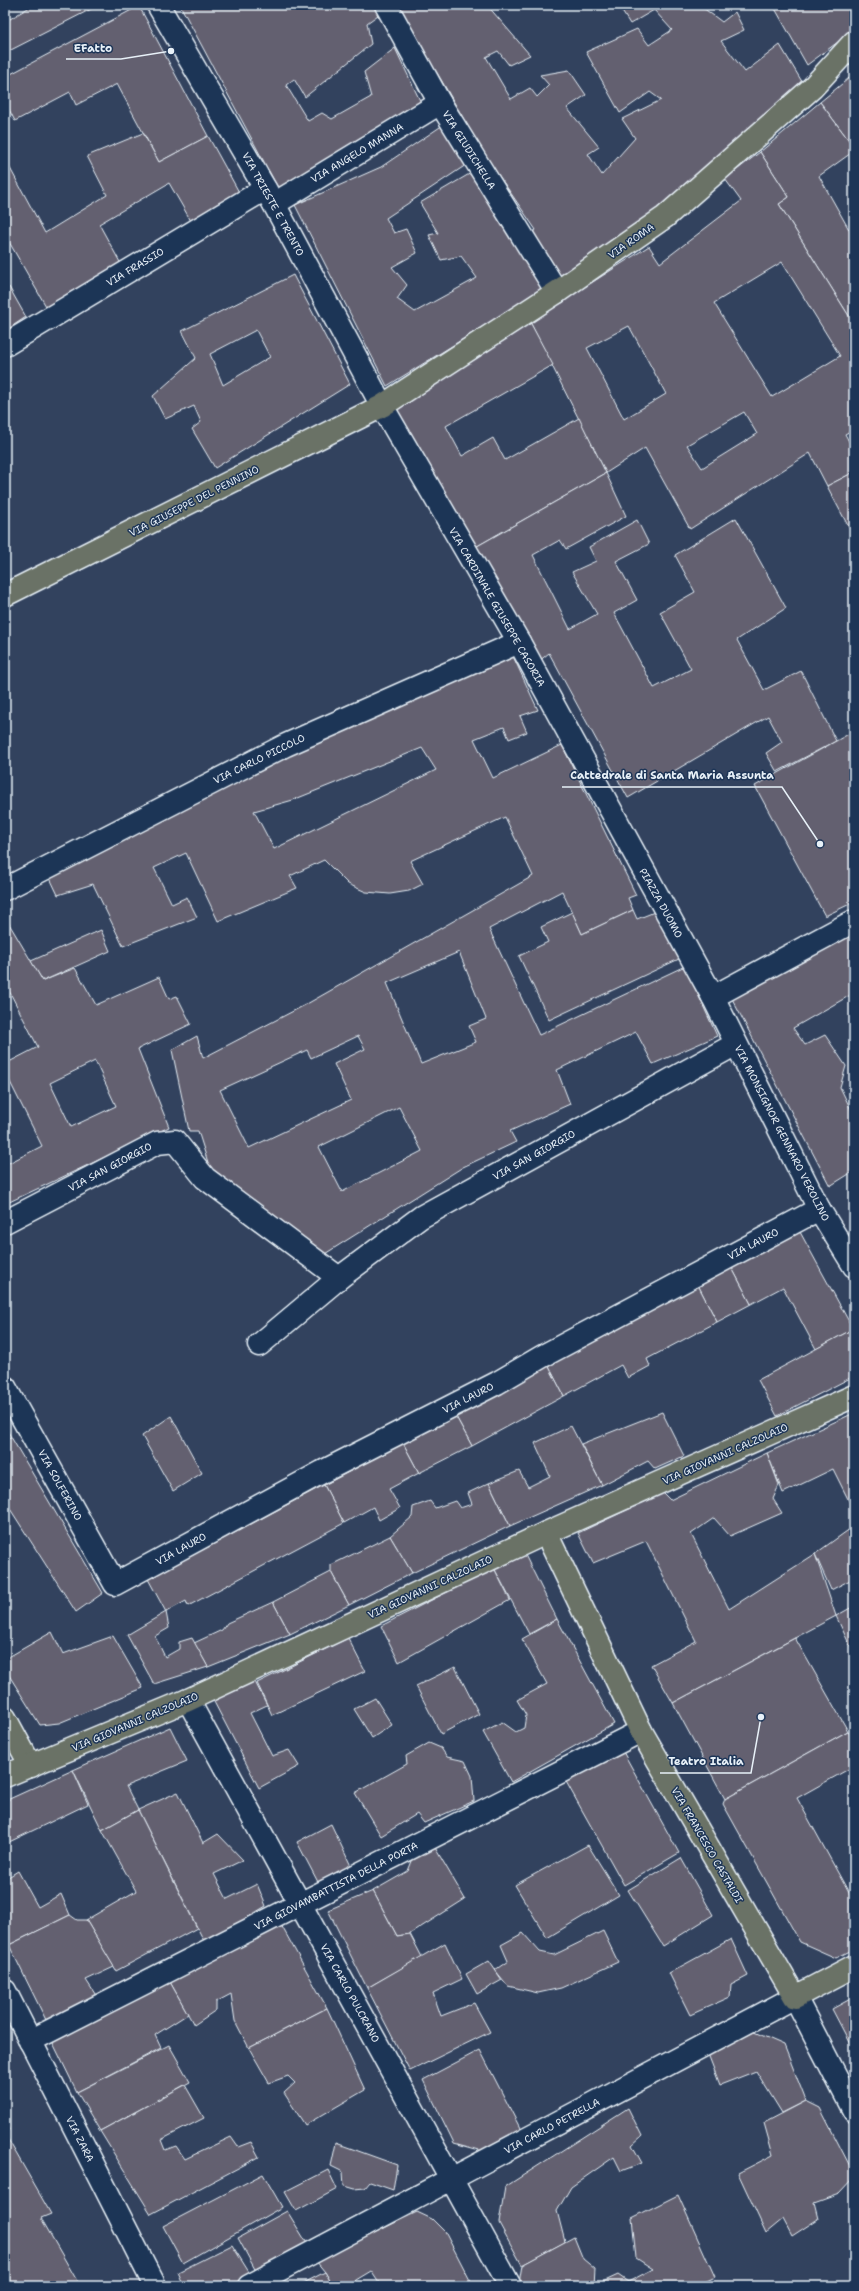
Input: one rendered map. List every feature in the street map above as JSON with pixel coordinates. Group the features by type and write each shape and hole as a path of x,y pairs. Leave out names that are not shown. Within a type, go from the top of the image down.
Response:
{"main road":[{"name":"VIA ROMA","path":"382,406 557,292 665,217 812,88 854,42"},
{"name":"VIA GIUSEPPE DEL PENNINO","path":"5,595 382,406"},
{"name":"VIA GIOVANNI CALZOLAIO","path":"5,1776 188,1700 546,1533 854,1396"},
{"name":"VIA FRANCESCO CASTALDI","path":"546,1533 642,1731 795,1997"},
{"path":"5,1718 31,1766"},
{"name":"VIA CARLO PETRELLA","path":"795,1997 854,1966"}],"street":[{"name":"VIA TRIESTE E TRENTO","path":"158,5 270,196 382,406"},
{"name":"VIA GIUDICHELLA","path":"386,5 440,103 557,292"},
{"name":"VIA ANGELO MANNA","path":"270,196 440,103"},
{"name":"VIA FRASSIO","path":"5,345 270,196"},
{"name":"VIA CARDINALE GIUSEPPE CASORIA","path":"382,406 519,642 609,809"},
{"name":"VIA CARLO PICCOLO","path":"5,889 286,745 519,642"},
{"name":"PIAZZA DUOMO","path":"609,809 713,997"},
{"path":"713,997 854,921"},
{"name":"VIA MONSIGNOR GENNARO VEROLINO","path":"713,997 819,1209 854,1266"},
{"name":"VIA SAN GIORGIO","path":"259,1345 339,1278 421,1217 736,1044"},
{"name":"VIA SAN GIORGIO","path":"5,1222 157,1143 175,1141 206,1178 339,1278"},
{"name":"VIA LAURO","path":"115,1584 322,1472 497,1383 550,1352 819,1209"},
{"name":"VIA SOLFERINO","path":"5,1386 115,1584"},
{"name":"VIA CARLO PULCRANO","path":"188,1700 301,1903 510,2286"},
{"name":"VIA GIOVAMBATTISTA DELLA PORTA","path":"30,2041 642,1731"},
{"name":"VIA ZARA","path":"5,1992 155,2286"},
{"name":"VIA FRANCESCO CASTALDI","path":"795,1997 854,2111"},
{"name":"VIA CARLO PETRELLA","path":"249,2286 795,1997"}],"building":[{"path":"33,5 99,5 5,53 5,22"},
{"path":"180,5 381,5 385,10 367,23 371,44 305,97 294,79 286,85 308,121 322,113 332,119 371,97 364,72 395,48 423,107 278,188"},
{"path":"392,5 487,5 530,55 509,65 498,51 486,57 511,99 530,88 537,97 549,85 540,75 569,70 586,95 567,108 599,147 588,154 602,175 635,138 622,119 661,100 650,92 620,113 586,52 637,29 649,45 672,30 654,10 630,24 618,5 706,5 702,7 722,22 735,12 744,30 721,41 745,72 780,45 804,85 659,211 533,296 387,386 295,205 381,167 443,125 466,165 386,218 394,233 406,229 417,253 392,267 407,285 397,299 415,312 477,278 461,256 441,260 429,235 438,233 420,203 471,173 513,243 536,230 484,154 437,73 402,26"},
{"path":"773,5 854,5 854,30 807,65"},
{"path":"139,6 208,136 159,162 117,84 76,105 70,92 15,121 5,102 5,77"},
{"path":"854,56 854,67 848,61"},
{"path":"854,74 854,147 820,102"},
{"path":"820,102 854,147 854,151 819,176 851,233 854,232 854,324 779,204 789,197 760,152"},
{"path":"143,133 159,162 208,136 240,194 191,221 169,183 99,224 121,264 47,308 5,235 5,159 45,233 107,195 87,156"},
{"path":"760,152 789,197 779,204 854,324 854,429 845,434 854,451 854,472 827,486 810,453 690,529 645,448 606,473 530,322 649,246 660,263 741,201 725,179","holes":["782,262 840,356 772,397 714,303","629,326 666,394 624,419 587,348","744,412 757,434 702,468 687,445"]},
{"path":"293,275 350,384 215,468 192,429 201,422 194,406 165,419 153,396 196,358 182,331","holes":["256,330 270,357 223,385 210,354"]},
{"path":"9,287 26,317 5,331 5,290"},
{"path":"530,322 553,365 446,426 462,456 493,438 505,460 579,418 606,473 472,549 393,410"},
{"path":"854,472 854,537 827,486"},
{"path":"606,473 626,516 566,549 560,540 533,555 570,629 597,614 572,572 596,561 589,547 637,520 649,544 616,561 637,600 614,613 654,688 691,669 660,612 695,592 675,555 736,518 786,608 737,640 764,690 801,671 836,741 777,772 766,753 782,742 768,716 628,798 549,653 538,662 472,549"},
{"path":"512,654 538,710 520,716 527,732 509,739 504,727 474,739 493,778 562,745 636,895 628,898 633,910 582,934 562,891 489,929 539,1035 685,966 717,1036 653,1064 636,1032 557,1070 570,1104 510,1131 516,1142 463,1167 320,1257 211,1172 198,1131 189,1131 172,1050 197,1036 203,1058 305,1005 533,876 505,817 410,861 423,884 409,891 390,894 366,892 348,884 324,860 290,876 297,888 218,921 186,853 154,868 172,904 187,897 197,917 123,946 93,884 58,895 49,876 276,755","holes":["422,748 436,770 274,849 254,811 293,800","459,952 486,1019 469,1026 476,1042 421,1064 387,983","358,1036 365,1049 334,1064 351,1100 249,1148 220,1090 307,1050 311,1058","399,1107 422,1151 342,1192 319,1147"]},
{"path":"854,731 854,902 825,916 755,786"},
{"path":"633,910 637,919 657,911 679,959 549,1020 519,956 548,942 541,927 572,912 582,934"},
{"path":"5,917 43,981 75,968 96,1005 159,977 169,999 177,996 191,1024 138,1049 169,1127 5,1204 5,1165 42,1146 7,1076 5,1077 5,1064 38,1047 5,983","holes":["95,1061 116,1106 71,1127 50,1083"]},
{"path":"854,926 854,993 793,1028 805,1045 825,1035 846,1066 840,1087 854,1116 854,1171 830,1186 729,993"},
{"path":"101,930 110,951 43,981 31,961"},
{"path":"800,1232 853,1329 816,1349 783,1287 751,1304 732,1268"},
{"path":"732,1268 751,1304 717,1322 698,1285"},
{"path":"698,1285 717,1322 647,1359 650,1366 628,1378 621,1365 564,1396 548,1365"},
{"path":"853,1329 854,1376 777,1416 758,1380"},
{"path":"548,1365 564,1396 472,1446 455,1415"},
{"path":"662,1412 684,1456 655,1469 648,1461 602,1485 581,1444"},
{"path":"854,1413 854,1511 833,1469 783,1493 767,1453"},
{"path":"455,1415 472,1446 419,1473 403,1443"},
{"path":"171,1416 202,1473 173,1491 142,1436"},
{"path":"5,1426 11,1437 5,1440"},
{"path":"571,1426 602,1485 510,1526 489,1483 519,1471 528,1487 550,1476 535,1443"},
{"path":"11,1437 103,1593 76,1612 5,1501 5,1440"},
{"path":"403,1443 419,1473 389,1489 400,1508 379,1520 373,1507 344,1523 324,1485"},
{"path":"767,1453 779,1485 773,1499 782,1513 730,1536 714,1518 691,1534 729,1609 815,1554 836,1616 673,1703 651,1665 696,1641 646,1541 593,1563 578,1533 663,1493 670,1500"},
{"path":"489,1483 510,1526 412,1573 390,1536 412,1517 413,1507 430,1501 435,1508 455,1501 460,1508 472,1504 468,1493"},
{"path":"324,1485 344,1523 188,1606 186,1601 166,1612 148,1579"},
{"path":"854,1526 854,1578 831,1590 815,1554"},
{"path":"390,1536 412,1573 349,1605 331,1572 331,1565"},
{"path":"525,1555 557,1619 529,1634 494,1568"},
{"path":"494,1568 510,1600 399,1662 381,1626"},
{"path":"331,1572 349,1605 290,1634 273,1602"},
{"path":"273,1602 290,1634 208,1667 194,1643 222,1630 227,1623"},
{"path":"854,1606 854,1654 836,1616"},
{"path":"166,1612 169,1628 155,1636 165,1657 179,1649 179,1642 192,1638 208,1667 154,1684 127,1635"},
{"path":"557,1619 614,1724 511,1782 483,1732 502,1722 516,1732 524,1728 526,1715 517,1700 547,1684 522,1639"},
{"path":"52,1632 63,1654 113,1636 143,1688 59,1723 40,1725 5,1669 5,1659"},
{"path":"348,1638 365,1671 272,1715 257,1683"},
{"path":"795,1638 848,1731 725,1799 673,1703"},
{"path":"455,1667 479,1714 441,1734 416,1686"},
{"path":"253,1678 267,1705 250,1713 272,1756 289,1750 299,1766 259,1788 212,1698"},
{"path":"375,1698 392,1725 372,1738 354,1709"},
{"path":"170,1727 187,1761 126,1786 138,1810 102,1830 73,1770"},
{"path":"848,1731 854,1741 854,1766 797,1798 854,1902 854,1949 836,1958 800,1942 723,1804 725,1799"},
{"path":"429,1743 441,1748 447,1757 465,1761 472,1776 474,1801 424,1823 417,1814 381,1836 355,1793 407,1764 406,1756"},
{"path":"622,1750 679,1853 624,1885 564,1778"},
{"path":"73,1770 88,1804 5,1844 5,1801"},
{"path":"178,1792 203,1843 218,1834 243,1860 214,1874 227,1899 257,1884 266,1906 205,1943 138,1810"},
{"path":"138,1810 197,1928 116,1971 86,1920 136,1891 102,1830"},
{"path":"331,1824 351,1866 319,1884 297,1842"},
{"path":"588,1845 619,1895 547,1938 515,1885"},
{"path":"434,1846 465,1899 410,1934 397,1936 373,1891 408,1871 414,1856"},
{"path":"681,1858 713,1915 663,1946 628,1890"},
{"path":"18,1871 38,1907 61,1894 70,1915 9,1945 5,1937 5,1879"},
{"path":"373,1891 397,1936 410,1934 422,1957 367,1988 328,1910"},
{"path":"70,1915 77,1920 86,1920 114,1967 86,1980 97,1997 46,2020 9,1945"},
{"path":"280,1923 327,2008 249,2048 235,2021 231,1994 216,2002 216,2010 194,2025 170,1982"},
{"path":"603,1931 618,1962 561,1988 538,1993 508,1986 495,1970 508,1961 501,1945 523,1933 540,1952 554,1955"},
{"path":"731,1939 748,1976 731,1985 730,1997 690,2015 669,1973"},
{"path":"445,1943 462,1979 433,1993 441,2016 474,2003 490,2032 410,2071 367,1988"},
{"path":"489,1961 502,1980 477,1994 466,1974"},
{"path":"170,1982 188,2014 155,2035 161,2048 77,2092 52,2041"},
{"path":"854,1997 854,2051 832,2009"},
{"path":"327,2008 365,2090 305,2125 284,2093 295,2083 288,2076 269,2083 249,2048"},
{"path":"754,2032 784,2045 806,2101 782,2113 756,2071 720,2085 708,2054"},
{"path":"169,2045 190,2082 100,2131 77,2092"},
{"path":"480,2050 521,2130 483,2151 454,2143 423,2080"},
{"path":"185,2085 204,2118 161,2140 165,2150 176,2146 185,2159 231,2137 238,2147 251,2142 259,2157 151,2214 100,2131"},
{"path":"806,2101 820,2108 854,2174 854,2178 839,2194 814,2203 818,2219 792,2236 783,2219 766,2233 738,2173 773,2155 764,2123"},
{"path":"628,2108 642,2136 632,2145 642,2163 621,2171 614,2157 571,2187 557,2211 565,2242 522,2265 499,2223 505,2187"},
{"path":"5,2121 9,2130 5,2134"},
{"path":"5,2134 51,2214 41,2218 80,2286 5,2286"},
{"path":"336,2143 397,2165 393,2190 370,2182 365,2188 354,2189 344,2186 343,2172 331,2166"},
{"path":"328,2170 337,2189 296,2211 285,2192"},
{"path":"263,2174 282,2207 183,2263 163,2226"},
{"path":"678,2195 715,2277 697,2286 594,2286 618,2275 628,2282 653,2269 636,2258 632,2218"},
{"path":"287,2211 308,2245 257,2273 238,2238"},
{"path":"417,2212 432,2219 445,2232 473,2286 381,2286 371,2271 346,2286 333,2286 325,2272 316,2261"},
{"path":"574,2237 583,2259 595,2269 594,2286 521,2286 519,2283 522,2265"},
{"path":"232,2245 252,2277 232,2286 184,2286 178,2272"},
{"path":"325,2272 333,2286 298,2286"}],"place":[{"name":"EFatto","path":"171,51"},
{"name":"Cattedrale di Santa Maria Assunta","path":"820,844"},
{"name":"Teatro Italia","path":"761,1717"}]}
